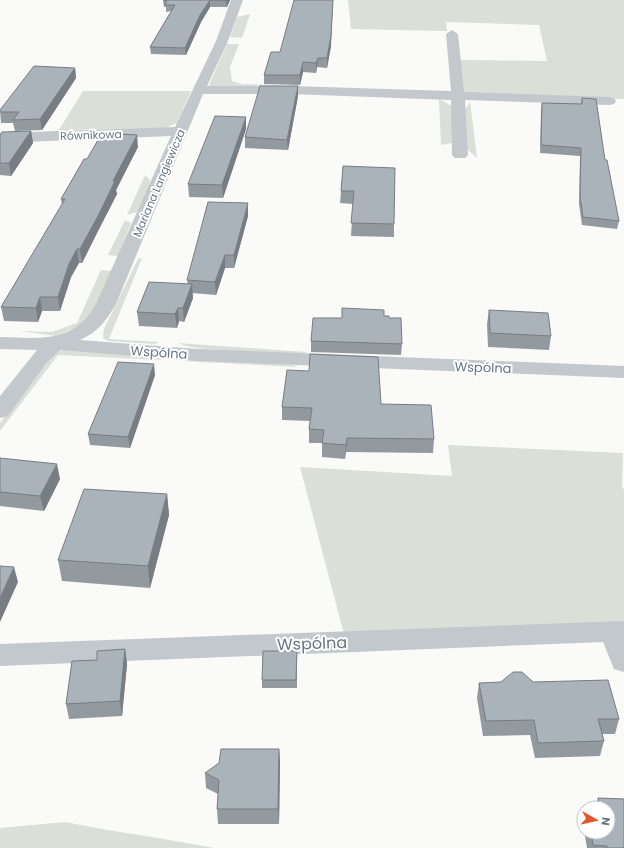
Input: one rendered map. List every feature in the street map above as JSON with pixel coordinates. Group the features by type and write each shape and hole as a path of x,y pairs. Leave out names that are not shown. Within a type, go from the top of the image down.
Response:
{"street":[{"name":"Mariana Langiewicza","path":"54,344 86,330 97,320 106,304 198,90 222,41 237,0"},
{"path":"452,34 458,97 460,155"},
{"path":"198,90 291,90 458,97 609,101"},
{"name":"Równikowa","path":"0,138 181,131"},
{"name":"Wspólna","path":"0,343 54,344 206,356 624,372"},
{"path":"0,411 40,358 54,344"},
{"path":"618,631 624,661"},
{"name":"Wspólna","path":"0,655 618,631"}],"shaded area":[{"path":"348,0 624,0 624,99 467,93 463,91 459,60 547,61 539,25 446,22 447,31 351,29"},
{"path":"250,14 242,38 230,37 237,17"},
{"path":"227,44 239,44 230,67 232,81 242,84 284,85 212,87 209,85"},
{"path":"83,91 191,91 177,123 165,128 69,130 57,133"},
{"path":"439,99 455,108 457,142 441,145"},
{"path":"470,102 477,158 467,149 465,110"},
{"path":"145,175 150,180 149,186 137,212 127,215"},
{"path":"125,220 131,223 118,256 108,255"},
{"path":"142,258 109,339 159,342 155,344 108,341 103,338 104,329 138,259"},
{"path":"101,270 112,271 88,318 74,328 56,336 21,331 52,332 77,323"},
{"path":"178,343 307,352 299,355 205,349 185,346"},
{"path":"65,350 157,356 162,360 58,355 0,431 0,423 49,358 57,351"},
{"path":"185,358 285,362 298,367 180,361"},
{"path":"448,445 623,453 624,625 344,634 300,467 452,476"},
{"path":"65,822 214,848 0,848 0,828"}],"building":[{"path":"167,0 210,0 200,15 185,48 150,47 175,5 165,5"},
{"path":"294,0 333,0 331,36 327,58 318,58 316,63 303,62 300,75 264,75 271,52 280,52"},
{"path":"34,66 75,68 40,119 13,120 19,112 0,112 0,110"},
{"path":"260,86 298,86 287,140 245,137"},
{"path":"582,98 596,99 605,160 607,160 619,221 583,217 580,196 581,148 541,145 542,103 582,104"},
{"path":"215,116 246,117 222,185 188,184"},
{"path":"31,131 9,163 0,163 0,135 2,132"},
{"path":"102,133 137,135 113,181 115,181 98,216 80,249 77,249 69,264 58,297 40,297 36,308 1,307 65,199 61,199 84,159 87,159"},
{"path":"343,166 395,168 394,224 351,223 354,191 341,191"},
{"path":"208,202 248,203 234,255 225,255 215,282 187,280"},
{"path":"149,282 192,284 183,308 178,308 175,314 137,312"},
{"path":"342,308 384,310 384,316 389,316 389,318 401,318 402,344 311,341 313,318 342,318"},
{"path":"489,310 548,313 551,336 490,333"},
{"path":"310,354 378,357 381,404 431,405 434,439 347,438 346,445 322,443 324,430 309,429 312,408 282,407 287,370 309,371"},
{"path":"118,362 154,364 128,437 88,434"},
{"path":"0,458 57,464 40,496 0,492"},
{"path":"84,489 167,494 148,566 58,560"},
{"path":"0,566 14,567 0,598"},
{"path":"125,649 120,701 66,704 72,661 97,660 97,651"},
{"path":"263,651 297,651 296,680 262,680"},
{"path":"513,672 522,672 533,682 608,680 619,719 598,719 604,741 538,743 534,720 486,721 479,683 501,682"},
{"path":"221,749 279,749 278,809 217,809 219,780 205,773 219,763"},
{"path":"598,798 624,799 624,848 607,848 607,846 593,845 592,840 616,840 616,800 598,800"}]}
